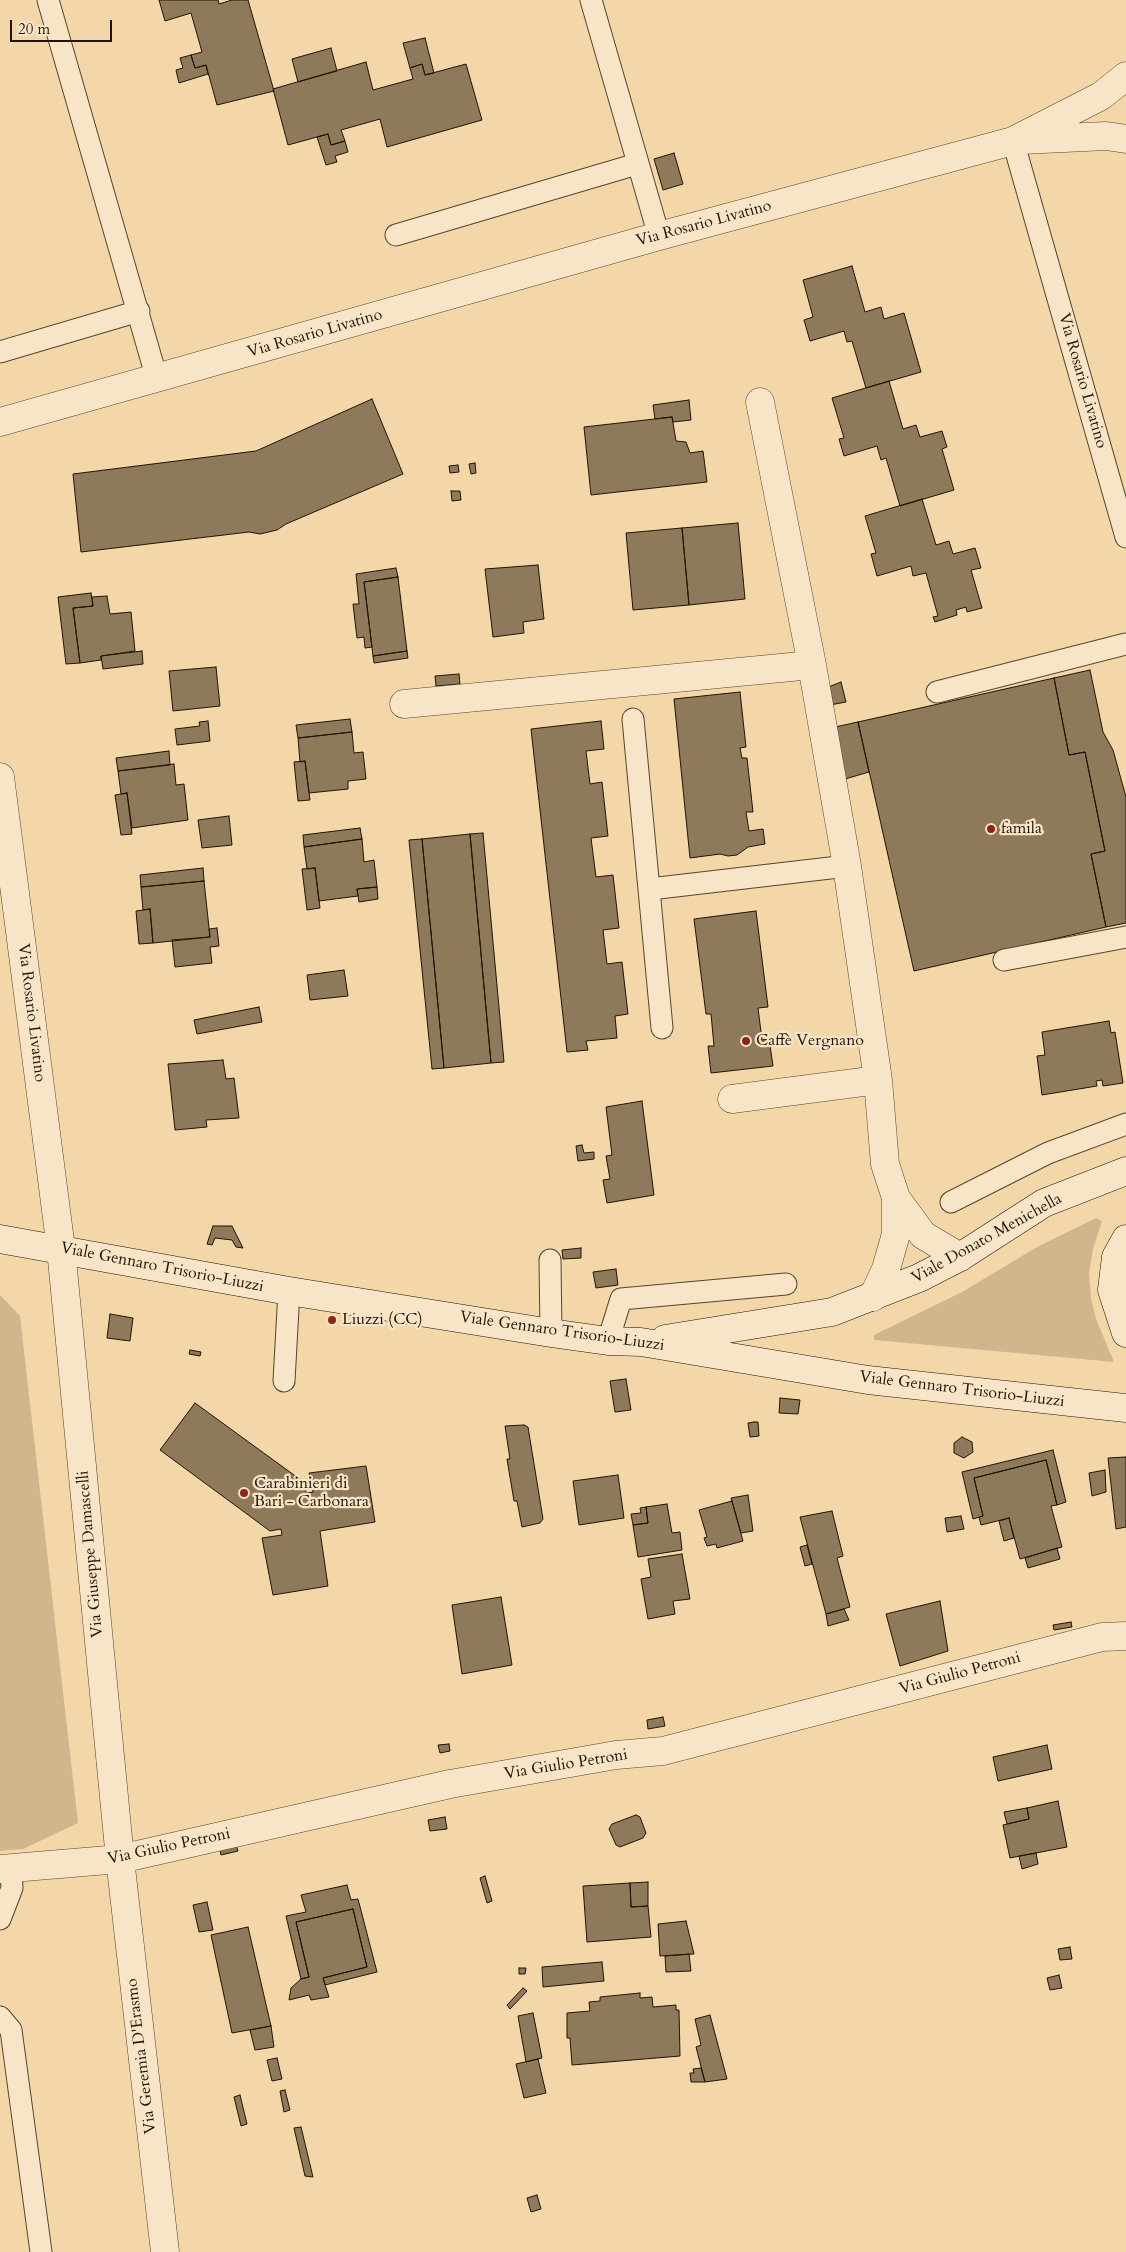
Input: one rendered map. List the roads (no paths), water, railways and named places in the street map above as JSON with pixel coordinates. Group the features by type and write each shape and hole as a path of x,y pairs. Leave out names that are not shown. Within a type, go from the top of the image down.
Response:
{"street":[{"path":"1013,141 1101,96 1126,76"},
{"path":"1013,141 1106,136 1126,139"},
{"name":"Via Rosario Livatino","path":"0,422 659,236 1013,141"},
{"path":"760,402 812,665 847,866 878,1080 885,1164 896,1198 896,1234 886,1269 873,1297"},
{"path":"404,704 812,665"},
{"name":"Via Rosario Livatino","path":"0,777 61,1249"},
{"path":"732,1099 878,1080"},
{"name":"Viale Donato Menichella","path":"641,1342 832,1312 919,1278 960,1257 1044,1203 1126,1171"},
{"path":"896,1198 923,1235 960,1257"},
{"name":"Viale Gennaro Trisorio-Liuzzi","path":"0,1239 289,1292 608,1342 641,1342 868,1380 1126,1408"},
{"path":"1126,1239 1116,1257 1112,1290 1126,1333"},
{"name":"Via Giuseppe Damascelli","path":"61,1249 120,1859"},
{"name":"Via Giulio Petroni","path":"6,1869 120,1859 450,1784 616,1755 663,1751 1102,1637 1126,1636"},
{"name":"Via Geremia D'Erasmo","path":"120,1859 165,2252"}],"lane":[{"path":"48,0 157,379"},
{"path":"591,0 659,236"},
{"name":"Via Rosario Livatino","path":"1013,141 1126,537"},
{"path":"396,235 637,164"},
{"path":"0,352 139,311"},
{"path":"937,692 1126,644"},
{"path":"633,719 662,1028"},
{"path":"650,889 847,866"},
{"path":"1004,960 1126,937"},
{"path":"951,1202 1048,1153 1126,1124"},
{"path":"550,1260 551,1333"},
{"path":"608,1342 620,1299 786,1284"},
{"path":"284,1381 289,1292"},
{"path":"0,1919 12,1888 6,1869"},
{"path":"0,2017 11,2030 41,2252"}],"place":[{"name":"famila","path":"991,829"},
{"name":"Caffè Vergnano","path":"746,1041"},
{"name":"Liuzzi (CC)","path":"332,1320"},
{"name":"Carabinieri di Bari - Carbonara","path":"244,1493"}]}
